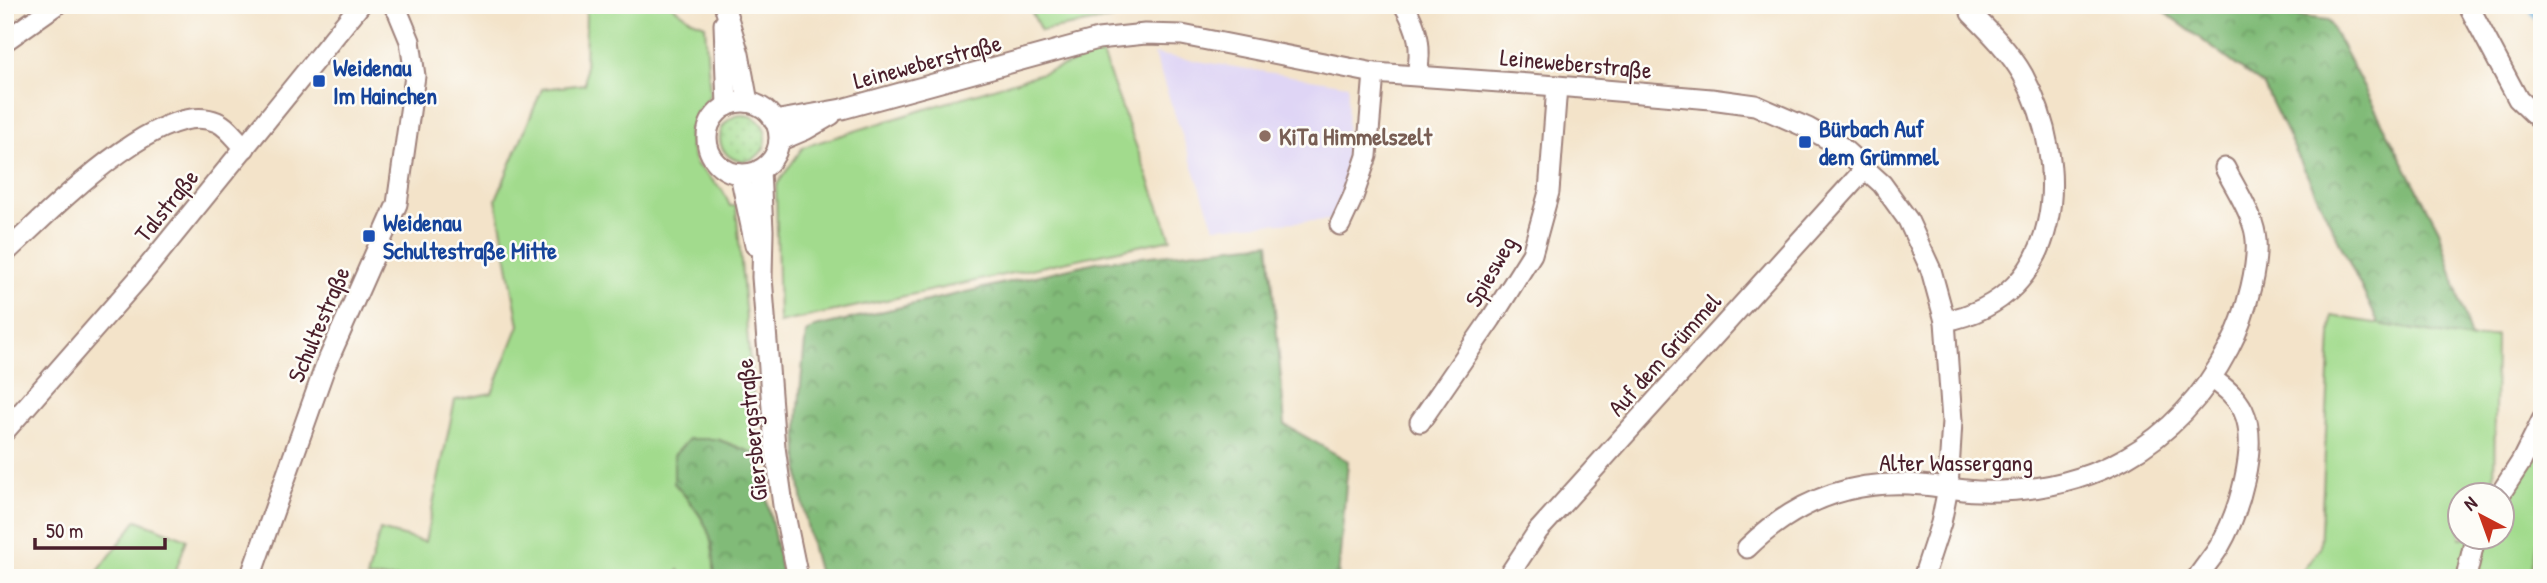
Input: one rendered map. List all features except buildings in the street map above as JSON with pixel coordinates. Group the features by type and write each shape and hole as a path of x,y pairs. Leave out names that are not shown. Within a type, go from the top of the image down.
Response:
{"street":[{"path":"5,41 56,5"},
{"name":"Talstraße","path":"5,431 138,279 360,5"},
{"name":"Schultestraße","path":"250,578 325,367 397,204 415,76 410,41 393,5"},
{"path":"1404,5 1412,18 1421,51 1417,75"},
{"path":"2468,5 2518,99 2542,122"},
{"path":"724,7 739,54 748,103"},
{"path":"724,7 727,106"},
{"path":"1945,321 1970,316 2015,288 2032,262 2047,227 2052,193 2048,141 2022,74 1990,32 1971,13"},
{"name":"Leineweberstraße","path":"774,121 842,109 1098,39 1145,34 1182,35 1374,73 1557,86 1755,105 1808,128 1840,146 1882,184 1908,220 1931,270 1945,321 1952,421 1948,488 1941,523 1923,578"},
{"path":"1340,225 1367,156 1374,73"},
{"name":"Spiesweg","path":"1420,422 1532,254 1549,192 1557,86"},
{"path":"748,103 759,106 774,121 779,141 776,152 770,162 760,170 740,174 729,172 711,156 707,145 710,122 727,106 748,103"},
{"name":"Leineweberstraße","path":"779,141 842,109"},
{"path":"5,253 110,158 163,127 192,117 218,122 245,148"},
{"name":"Alter Wassergang","path":"1746,548 1777,520 1804,505 1849,489 1909,484 1978,491 2054,486 2077,480 2114,464 2147,445 2192,405 2213,379 2240,328 2250,286 2255,245 2254,226 2225,168"},
{"name":"Auf dem Grümmel","path":"1507,578 1538,531 1865,169"},
{"name":"Giersbergstraße","path":"760,170 762,276 775,447 783,505 798,578"},
{"name":"Giersbergstraße","path":"740,174 762,276"},
{"path":"2197,578 2220,545 2238,505 2248,457 2249,432 2244,412 2234,395 2213,379"},
{"path":"2508,482 2542,420"},
{"path":"2466,578 2472,552"}],"shaded area":[{"name":"KiTa Himmelszelt","path":"1154,54 1348,85 1346,187 1330,220 1214,227"}],"green space":[{"path":"586,5 671,5 692,20 705,25 710,95 695,115 689,132 691,149 696,164 723,191 730,206 736,206 758,455 717,439 689,439 674,483 706,526 713,548 714,578 683,578 679,570 674,578 367,578 380,530 425,542 455,400 492,393 519,325 496,199 542,89 585,84"},
{"path":"1028,5 1154,5 1150,12 1041,31"},
{"path":"2155,5 2274,5 2278,14 2328,20 2439,230 2471,339 2379,324 2264,86"},
{"path":"1101,52 1171,239 779,323 776,186 803,147 1055,69"},
{"path":"743,115 759,122 766,138 759,154 743,161 727,154 720,138 727,122"},
{"path":"1269,243 1285,425 1348,461 1338,578 820,578 806,519 798,465 799,408 806,333 815,327 1096,262"},
{"path":"2332,316 2471,339 2496,335 2494,482 2446,482 2446,552 2516,552 2516,482 2501,482 2542,431 2542,515 2530,578 2297,578 2320,548"},
{"path":"689,439 717,439 758,455 783,578 714,578 713,548 706,526 674,483 674,455"},
{"path":"137,520 187,539 173,578 93,578"}],"waterway":[{"path":"2529,5 2540,25"}],"place":[{"name":"Weidenau Im Hainchen","path":"319,81"},
{"name":"KiTa Himmelszelt","path":"1265,136"},
{"name":"Bürbach Auf dem Grümmel","path":"1805,142"},
{"name":"Weidenau Schultestraße Mitte","path":"369,236"}]}
